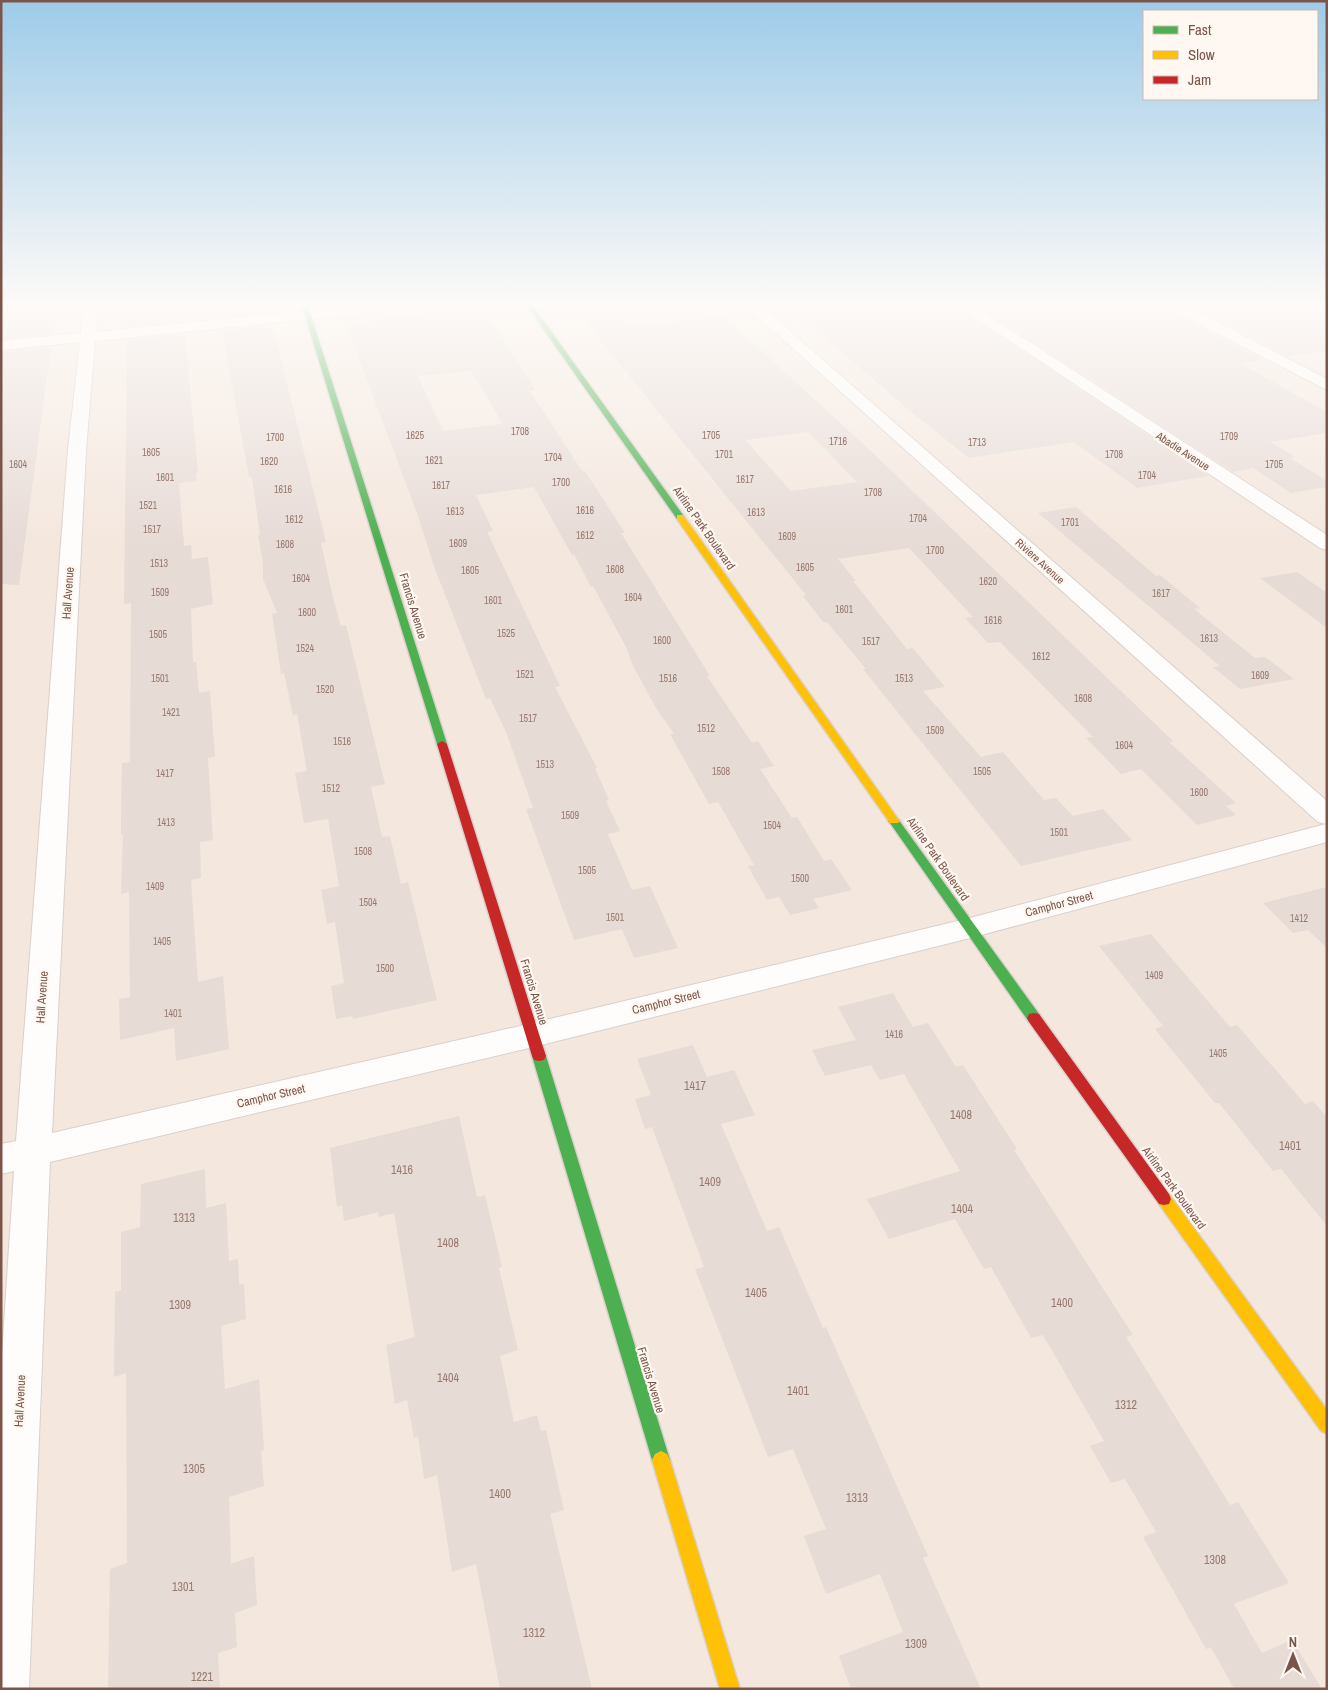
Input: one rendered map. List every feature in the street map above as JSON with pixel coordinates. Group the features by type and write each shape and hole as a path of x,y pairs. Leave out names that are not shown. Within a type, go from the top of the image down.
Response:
{"street":[{"name":"Hall Avenue","path":"5,1689 33,1151 77,450 84,385"},
{"name":"Francis Avenue","path":"329,385 533,1035 730,1689"},
{"name":"Airline Park Boulevard","path":"586,385 970,928 1327,1425"},
{"name":"Riviere Avenue","path":"843,385 1327,816"},
{"name":"Abadie Avenue","path":"1085,385 1327,544"},
{"name":"Camphor Street","path":"1,1159 533,1035 970,928 1327,833"}],"shaded area":[{"path":"1,385 1327,385 1327,1689 1,1689"}],"building":[{"path":"1,385 46,385 19,585 1,584"},
{"path":"126,385 190,385 198,473 196,473 197,481 179,483 184,546 191,545 192,559 208,557 213,604 191,609 193,662 196,662 199,693 210,691 215,757 208,758 213,840 200,842 201,878 191,880 198,982 223,976 229,1049 176,1061 174,1028 120,1040 119,999 130,997 129,892 121,894 123,834 121,835 122,763 130,762 131,603 124,604"},
{"path":"232,385 287,385 326,542 321,543 333,598 341,626 346,625 385,784 371,787 382,837 390,836 401,884 408,882 437,1000 353,1019 352,1016 336,1019 331,986 344,983 335,922 327,924 321,890 339,886 328,819 304,823 295,773 307,771 297,714 293,715 284,673 281,674 272,614 277,613 263,579 263,562 258,535 260,535 252,477 249,477"},
{"path":"369,385 422,385 443,431 503,424 479,385 533,385 536,390 530,391 625,533 621,533 710,676 707,676 752,743 758,741 774,766 760,769 792,818 797,817 824,861 831,859 852,890 813,899 819,908 790,915 779,897 767,900 748,866 754,865 718,802 709,804 670,734 674,734 656,708 633,666 626,647 593,586 591,587 574,554 572,555 534,487 476,495 493,531 487,532 560,686 555,687 597,768 595,768 609,800 606,801 620,831 608,834 632,890 650,886 678,948 634,958 622,929 574,940 526,809 533,808 506,732 490,698 486,699 435,569 417,513"},
{"path":"637,385 799,385 874,454 1173,741 1169,742 1236,803 1226,806 1236,815 1197,825 1141,769 1121,774 1086,738 1093,737 1000,642 988,643 965,618 973,617 909,548 838,559 907,649 913,648 945,687 923,691 981,757 1003,752 1044,800 1056,798 1073,816 1103,809 1132,840 1021,866 863,669 866,669 827,622 823,622 803,596 806,595","holes":["808,432 857,482 791,491 745,440"]},
{"path":"880,385 1073,385 1209,476 1137,488 1074,442 969,458"},
{"path":"1099,385 1279,385 1327,412 1327,433 1270,442 1296,457 1290,458 1327,481 1327,487 1291,493 1253,468 1233,472"},
{"path":"1076,507 1156,576 1160,575 1200,608 1194,609 1255,658 1265,657 1294,679 1240,689 1213,667 1220,666 1038,513"},
{"path":"1297,572 1327,593 1327,628 1260,578"},
{"path":"1327,887 1327,948 1308,930 1293,933 1263,903"},
{"path":"1151,934 1230,1027 1237,1025 1305,1104 1313,1101 1327,1117 1327,1226 1281,1169 1273,1171 1219,1103 1215,1103 1155,1029 1163,1026 1099,946"},
{"path":"893,993 913,1027 928,1023 956,1067 963,1065 1017,1149 1014,1150 1133,1335 1126,1337 1230,1505 1238,1502 1289,1583 1234,1604 1262,1653 1292,1640 1322,1689 1234,1689 1211,1647 1206,1649 1143,1537 1156,1532 1125,1479 1111,1483 1090,1446 1104,1441 1043,1335 1031,1338 991,1267 984,1269 955,1219 889,1239 867,1199 960,1171 904,1074 880,1080 871,1065 825,1076 812,1050 856,1040 838,1007"},
{"path":"693,1045 707,1077 734,1070 755,1115 721,1124 767,1231 779,1227 823,1328 826,1327 928,1556 923,1558 981,1689 851,1689 839,1656 903,1632 880,1574 826,1594 804,1536 826,1529 793,1449 768,1457 695,1269 704,1267 652,1127 645,1129 635,1099 651,1095 637,1059"},
{"path":"459,1116 477,1197 485,1195 502,1267 499,1268 518,1350 500,1356 514,1422 537,1415 541,1431 546,1430 564,1510 550,1514 592,1689 500,1689 476,1564 452,1572 437,1475 424,1479 418,1436 414,1438 407,1400 395,1404 386,1345 415,1337 394,1213 379,1217 378,1212 344,1221 342,1205 337,1207 330,1148"},
{"path":"205,1169 206,1208 226,1203 229,1261 238,1259 239,1284 244,1284 246,1319 221,1326 225,1389 259,1379 264,1450 261,1451 264,1486 229,1497 231,1564 254,1556 257,1605 235,1613 237,1647 218,1653 220,1689 108,1689 110,1569 127,1563 126,1373 114,1377 115,1292 121,1290 121,1232 140,1227 141,1184"}],"traffic: fast":[{"path":"330,385 442,744"},
{"path":"586,385 680,517"},
{"path":"894,821 1034,1018"},
{"path":"539,1056 661,1460"}],"traffic: slow":[{"path":"680,517 894,821"},
{"path":"1164,1199 1327,1425"},
{"path":"661,1460 730,1689"}],"traffic: jam":[{"path":"442,744 539,1056"},
{"path":"1034,1018 1164,1199"}]}
